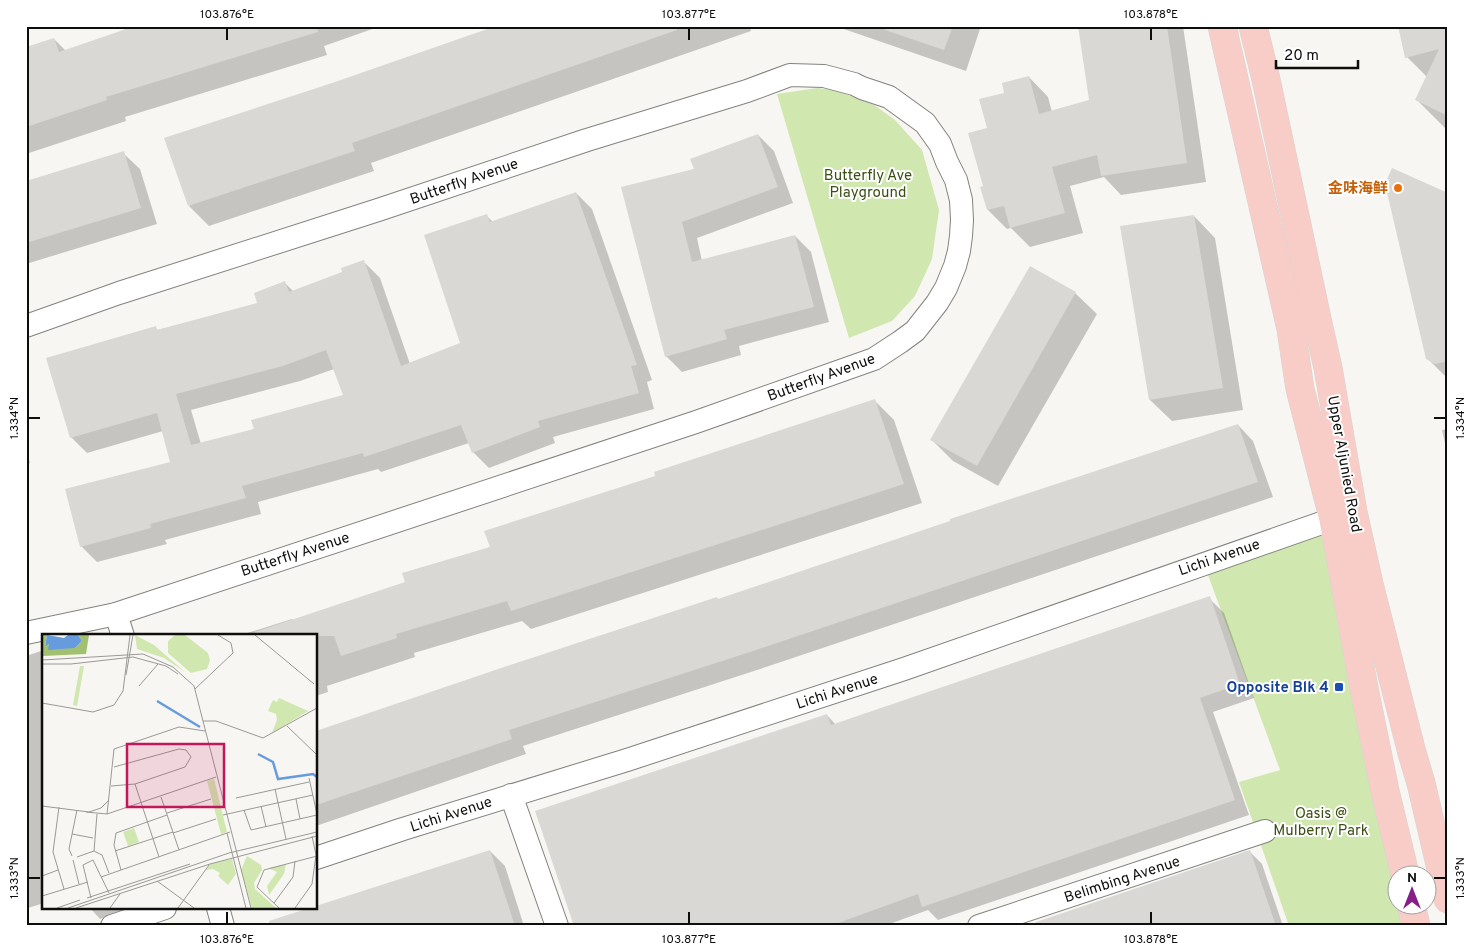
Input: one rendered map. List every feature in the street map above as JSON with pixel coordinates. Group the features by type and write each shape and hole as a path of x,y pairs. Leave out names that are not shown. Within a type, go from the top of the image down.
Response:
{"main road":[{"name":"Upper Aljunied Road","path":"1222,26 1291,329 1300,389 1369,584 1412,753 1422,783 1448,899"},
{"name":"Upper Aljunied Road","path":"1253,26 1328,368 1364,688 1385,791 1403,864"}],"street":[{"name":"Butterfly Avenue","path":"26,326 119,293 587,140 747,91 790,75 824,76 854,84 889,97 925,123 940,144 956,180 961,200 962,220 957,258 946,288 937,303 915,330 894,347 874,358 696,422 116,614 26,633"},
{"name":"Lichi Avenue","path":"318,857 627,760 904,669 1343,514"},
{"path":"116,614 122,634"},
{"path":"511,795 557,926"},
{"name":"Belimbing Avenue","path":"979,926 1265,831"},
{"path":"112,926 160,910"},
{"path":"219,910 223,926"}],"green space":[{"name":"Butterfly Ave Playground","path":"817,88 835,90 874,105 894,119 922,150 939,210 932,259 915,296 892,321 849,338 777,94"},
{"name":"Oasis @ Mulberry Park","path":"1321,529 1398,864 1386,864 1386,914 1408,914 1411,926 1289,926 1239,782 1280,770 1205,567"}],"building":[{"path":"135,26 317,26 318,32 106,97 107,100 26,127 26,47 54,38 59,52"},
{"path":"496,26 676,26 677,30 352,143 355,151 188,206 164,138 332,83"},
{"path":"886,26 953,26 944,50 885,30"},
{"path":"1078,26 1167,26 1187,163 1101,176 1097,155 1052,167 1065,213 1010,228 1004,206 987,210 980,187 983,186 968,133 987,128 979,99 1004,93 1002,83 1029,76 1039,114 1089,100"},
{"path":"1398,26 1448,26 1448,116 1415,100 1439,49 1405,58"},
{"path":"758,134 778,187 682,222 692,262 795,235 814,307 724,330 727,339 665,357 621,187 694,169 690,159"},
{"path":"124,151 141,208 26,243 26,181"},
{"path":"1392,168 1448,193 1448,361 1435,364 1426,359 1385,184"},
{"path":"576,192 637,365 631,366 639,393 538,421 540,427 472,453 461,425 364,457 363,453 242,486 246,498 150,524 151,528 80,547 65,489 170,462 157,413 70,438 46,358 156,326 157,330 257,303 254,293 285,281 289,292 342,272 341,268 364,260 401,366 460,343 424,235 487,214 490,222","holes":["326,350 343,395 251,420 254,429 191,445 176,394 283,366"]},
{"path":"1194,215 1223,388 1149,400 1120,226"},
{"path":"1030,266 1076,292 977,466 930,440"},
{"path":"875,399 904,484 511,611 507,601 396,634 397,638 341,656 334,636 318,636 318,634 255,634 255,632 405,582 402,573 490,547 484,531 655,476 654,472"},
{"path":"1238,424 1258,482 753,651 509,730 512,739 318,804 318,730 717,597 718,599 950,521 950,519"},
{"path":"1210,596 1240,684 1200,698 1235,800 922,907 918,894 830,926 574,926 535,811 827,714 831,725"},
{"path":"490,850 515,926 270,926 269,921 303,910 318,910 318,905"},
{"path":"1250,850 1276,926 1036,926 1036,922"}],"place":[{"name":"金味海鲜","path":"1398,188"},
{"name":"Opposite Blk 4","path":"1339,687"}]}
